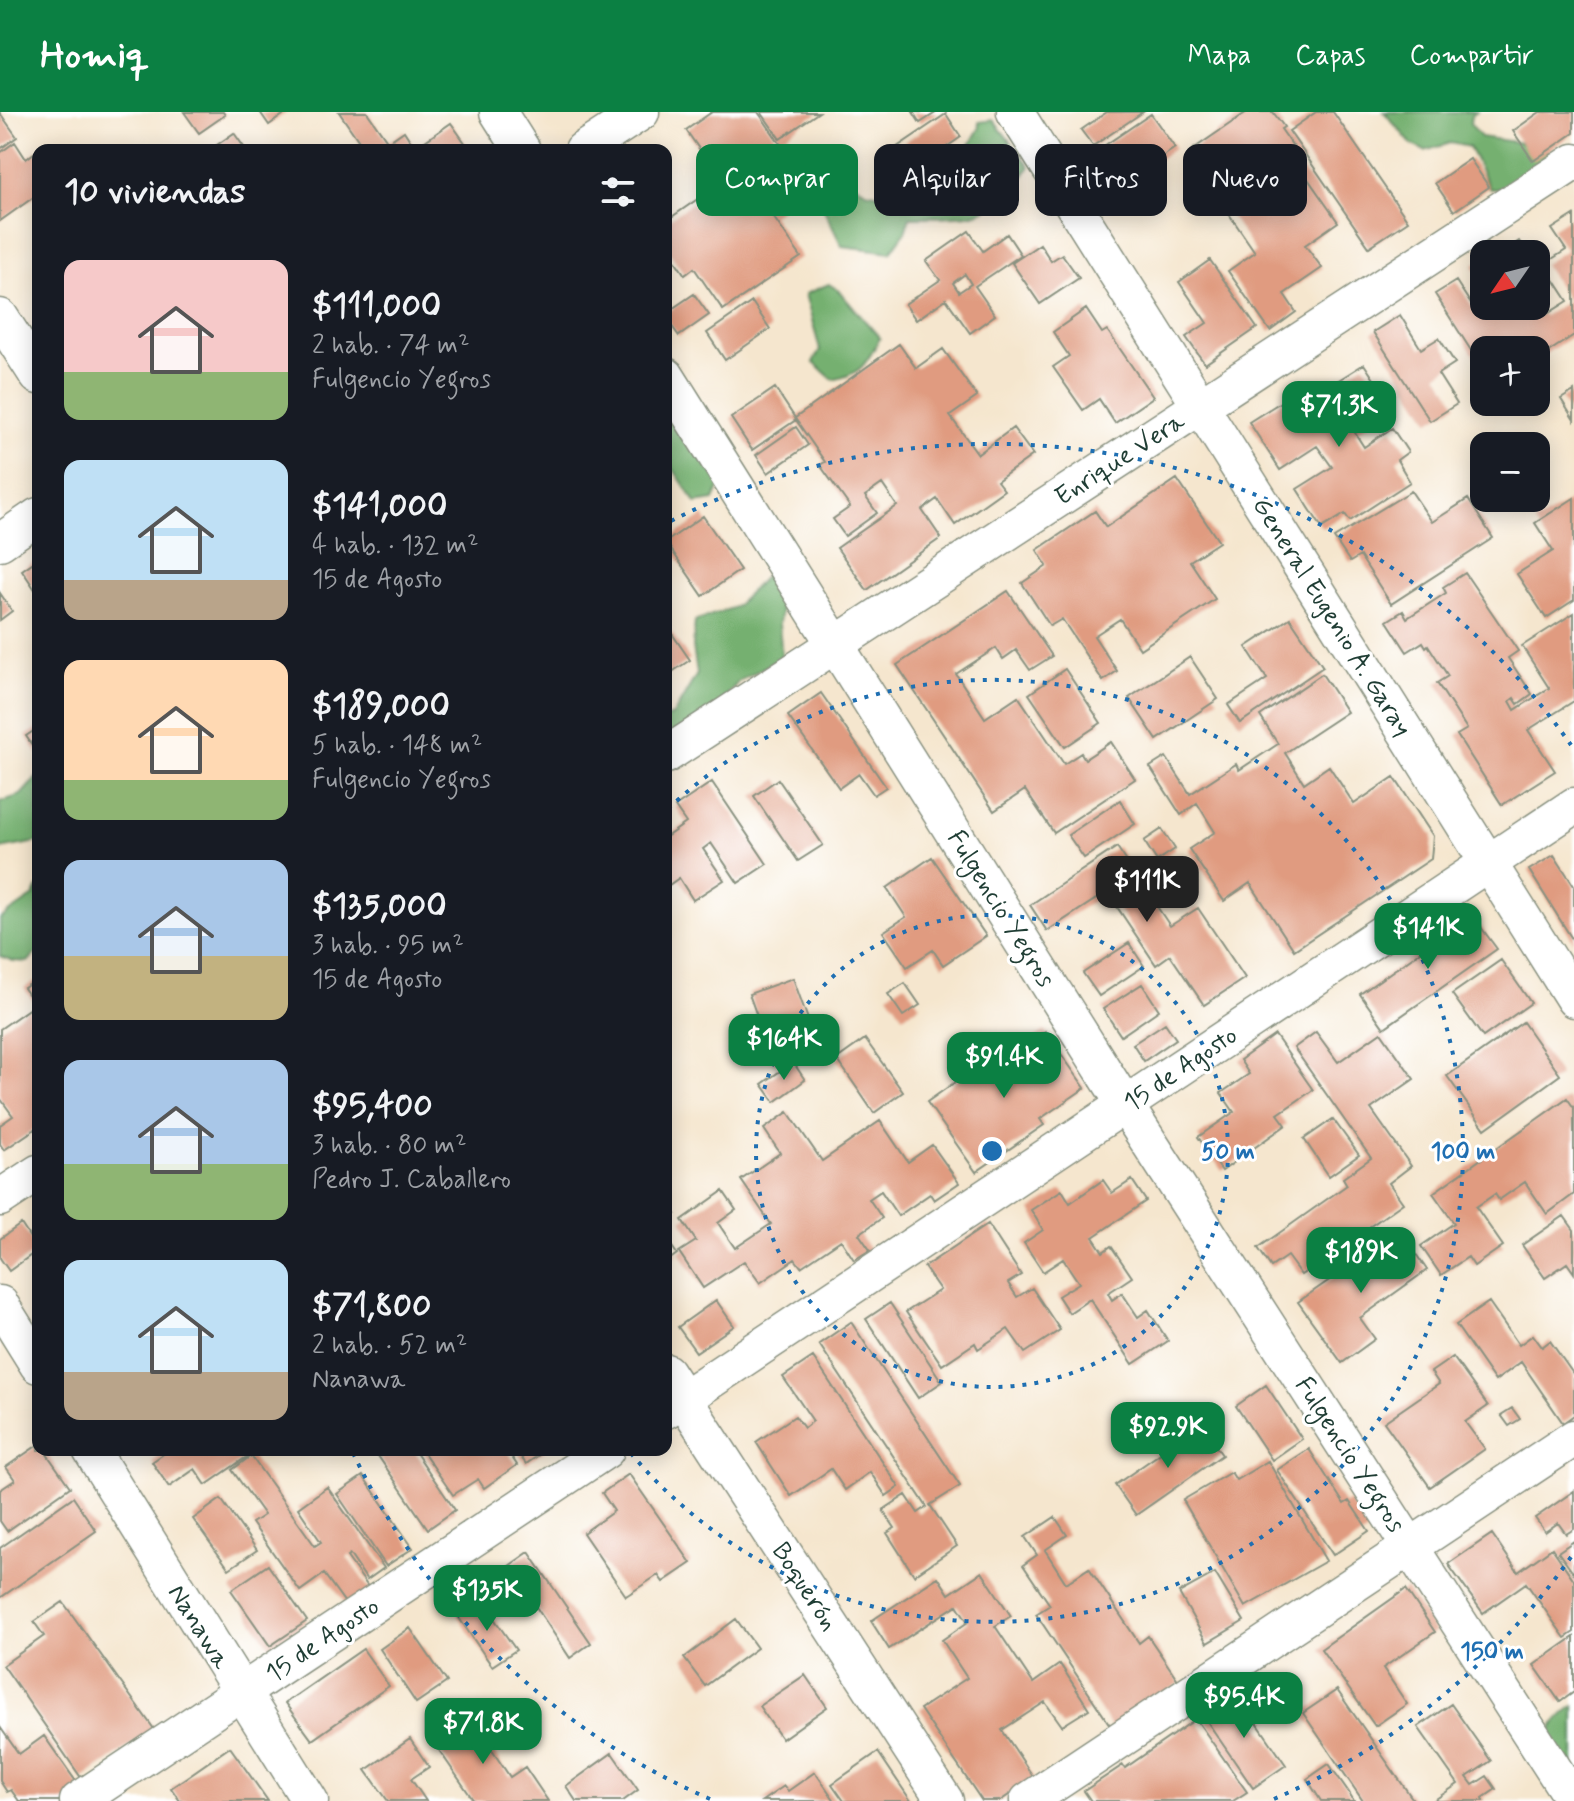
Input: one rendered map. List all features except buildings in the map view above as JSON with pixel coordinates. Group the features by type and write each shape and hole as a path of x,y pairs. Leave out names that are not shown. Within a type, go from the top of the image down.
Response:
{"street":[{"path":"498,112 518,144"},
{"path":"592,144 641,112"},
{"name":"General Eugenio A. Garay","path":"1015,112 1574,999"},
{"name":"Enrique Vera","path":"672,751 1574,162"},
{"path":"0,317 32,367"},
{"name":"Fulgencio Yegros","path":"672,385 1125,1105 1574,1801"},
{"path":"0,542 32,520"},
{"name":"15 de Agosto","path":"672,1393 1125,1105 1574,806"},
{"path":"0,1198 32,1177"},
{"path":"0,1304 32,1355"},
{"name":"Boquerón","path":"672,1393 945,1801"},
{"path":"1028,1801 1574,1438"},
{"name":"Nanawa","path":"95,1456 310,1801"},
{"name":"15 de Agosto","path":"78,1801 597,1456"}],"green space":[{"path":"1384,112 1477,112 1471,116 1470,123 1481,137 1529,144 1553,153 1555,159 1522,189 1490,189 1469,147 1450,143 1425,151 1412,145"},
{"path":"993,120 1012,144 970,144 980,127 979,122"},
{"path":"1019,152 1030,166 1019,182"},
{"path":"858,187 874,193 874,216 950,216 910,217 905,232 891,252 842,246 827,216 858,216"},
{"path":"829,284 838,290 880,338 863,366 833,380 813,362 820,350 805,294"},
{"path":"672,415 721,484 714,500 696,503 672,467"},
{"path":"785,575 779,624 782,657 738,682 703,725 672,743 672,715 697,674 693,647 695,621 735,607 765,576"},
{"path":"32,783 32,843 0,849 0,802 21,795"},
{"path":"32,897 32,958 28,962 0,956 0,919"},
{"path":"1574,1706 1574,1763 1555,1751 1547,1741 1557,1721"}]}
